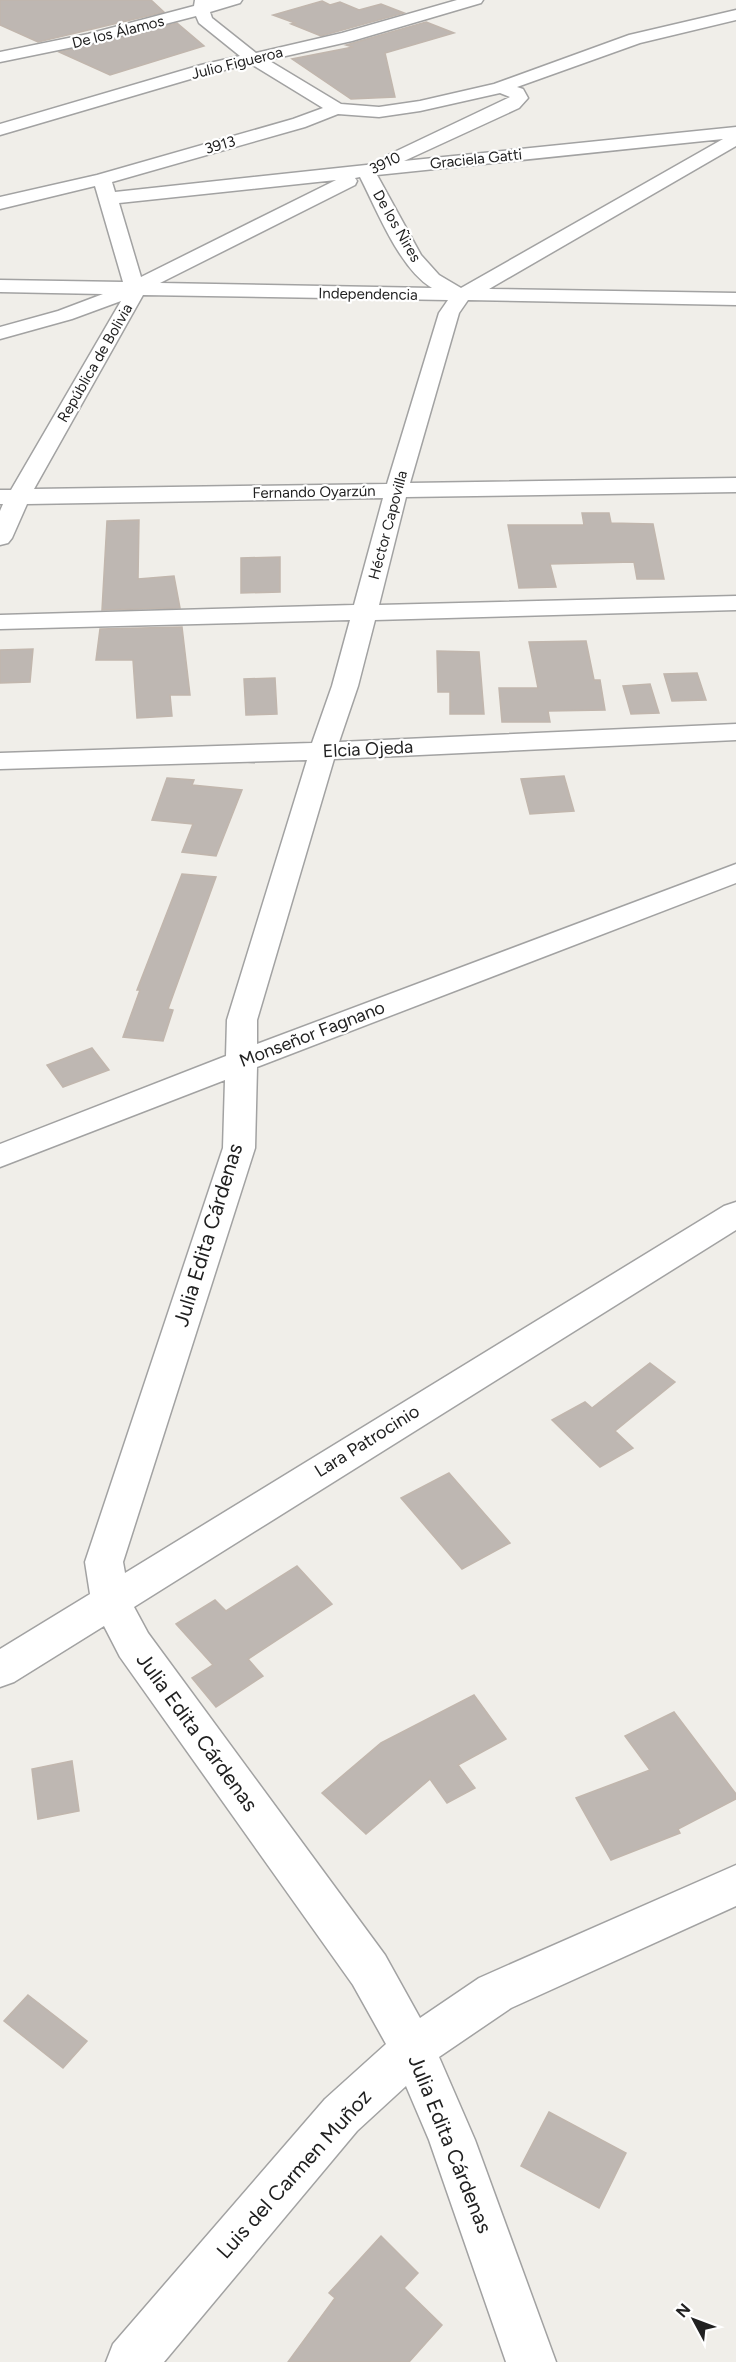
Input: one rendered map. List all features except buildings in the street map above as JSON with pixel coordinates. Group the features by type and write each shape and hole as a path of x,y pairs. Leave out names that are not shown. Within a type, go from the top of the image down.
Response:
{"street":[{"name":"De los Álamos","path":"0,57 64,45 202,6 234,0"},
{"name":"Julio Figueroa","path":"0,130 207,69 346,37 475,0"},
{"path":"202,6 205,20 254,59 336,109 379,112 420,106 500,88 635,39 731,15"},
{"name":"3910","path":"0,333 65,315 135,289 169,269 366,172 513,104 519,98 517,93 500,88"},
{"name":"3913","path":"105,189 336,109"},
{"name":"Graciela Gatti","path":"0,203 105,189 366,172 736,132"},
{"path":"461,296 736,139"},
{"name":"De los Ñires","path":"366,172 413,258 432,279 461,296"},
{"name":"República de Bolivia","path":"0,538 9,497 131,302 135,289 105,189"},
{"name":"Independencia","path":"0,286 461,296 736,299"},
{"name":"Héctor Capovilla","path":"240,1062 242,1020 323,751 345,686 396,491 449,313 461,296"},
{"name":"Fernando Oyarzún","path":"9,497 736,485"},
{"path":"0,622 736,603"},
{"name":"Elcia Ojeda","path":"0,761 323,751 736,732"},
{"name":"Monseñor Fagnano","path":"0,1156 736,873"},
{"name":"Monseñor Fagnano","path":"625,915 736,884"},
{"name":"Julia Edita Cárdenas","path":"240,1062 238,1148 104,1562 110,1599 134,1646 369,1970 412,2049 452,2140 531,2362"},
{"name":"Lara Patrocinio","path":"0,1670 110,1599 736,1214"},
{"name":"Luis del Carmen Muñoz","path":"131,2362 341,2115 412,2049 495,1993 736,1885"}]}
